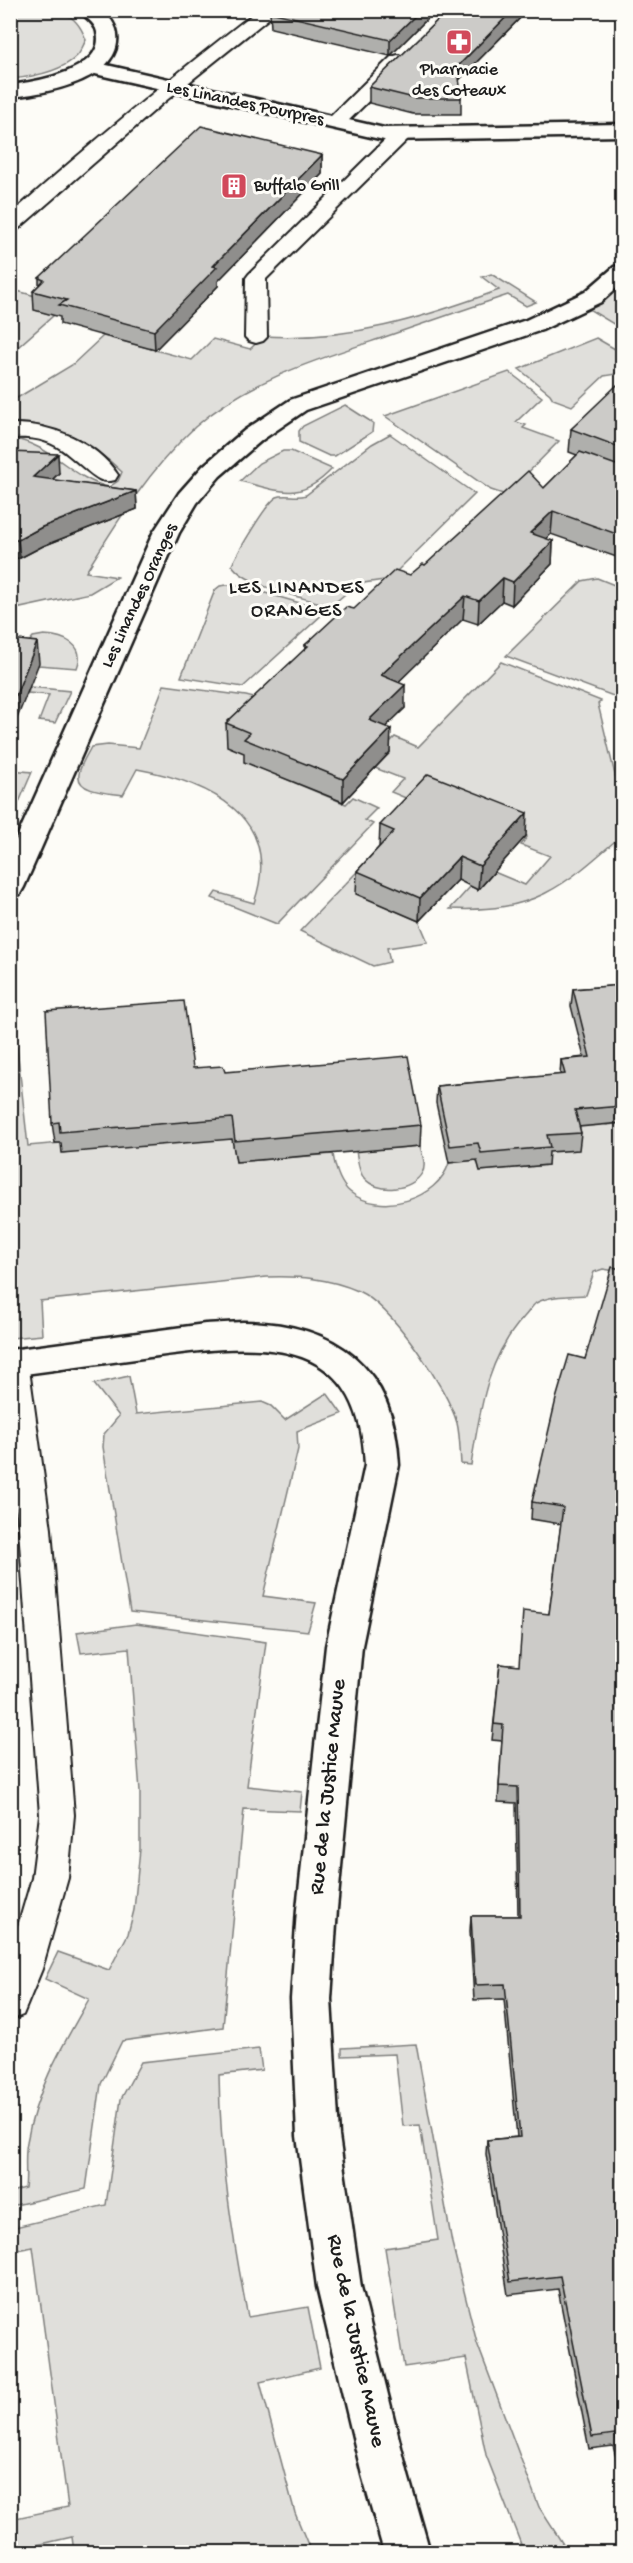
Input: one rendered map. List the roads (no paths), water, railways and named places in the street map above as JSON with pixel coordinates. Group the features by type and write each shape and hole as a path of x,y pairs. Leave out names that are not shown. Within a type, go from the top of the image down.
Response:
{"street":[{"path":"10,91 53,84 89,67 106,49 108,39 101,15"},
{"name":"Les Linandes Pourpres","path":"89,67 373,132 402,134 622,130"},
{"name":"Les Linandes Oranges","path":"10,887 166,533 189,497 217,466 277,418 298,405 534,325 593,297 622,272"},
{"name":"Rue de la Justice Mauve","path":"12,1363 205,1337 227,1335 281,1337 308,1343 328,1353 344,1366 363,1391 377,1418 383,1444 382,1465 344,1646 317,1909 311,1999 318,2136 339,2287 382,2464 407,2553"}],"lane":[{"path":"10,226 66,174 170,87 270,10"},
{"path":"335,123 415,45"},
{"path":"256,337 256,278 402,134"},
{"path":"10,431 23,429 43,432 85,452 107,475"},
{"name":"Rue de la Justice Mauve","path":"10,2003 24,1969 50,1878 57,1815 35,1529 12,1363"}],"place":[{"name":"Pharmacie des Coteaux","path":"459,42"},
{"name":"Buffalo Grill","path":"234,186"}],"district":[{"name":"LES LINANDES ORANGES","path":"297,600"}]}
